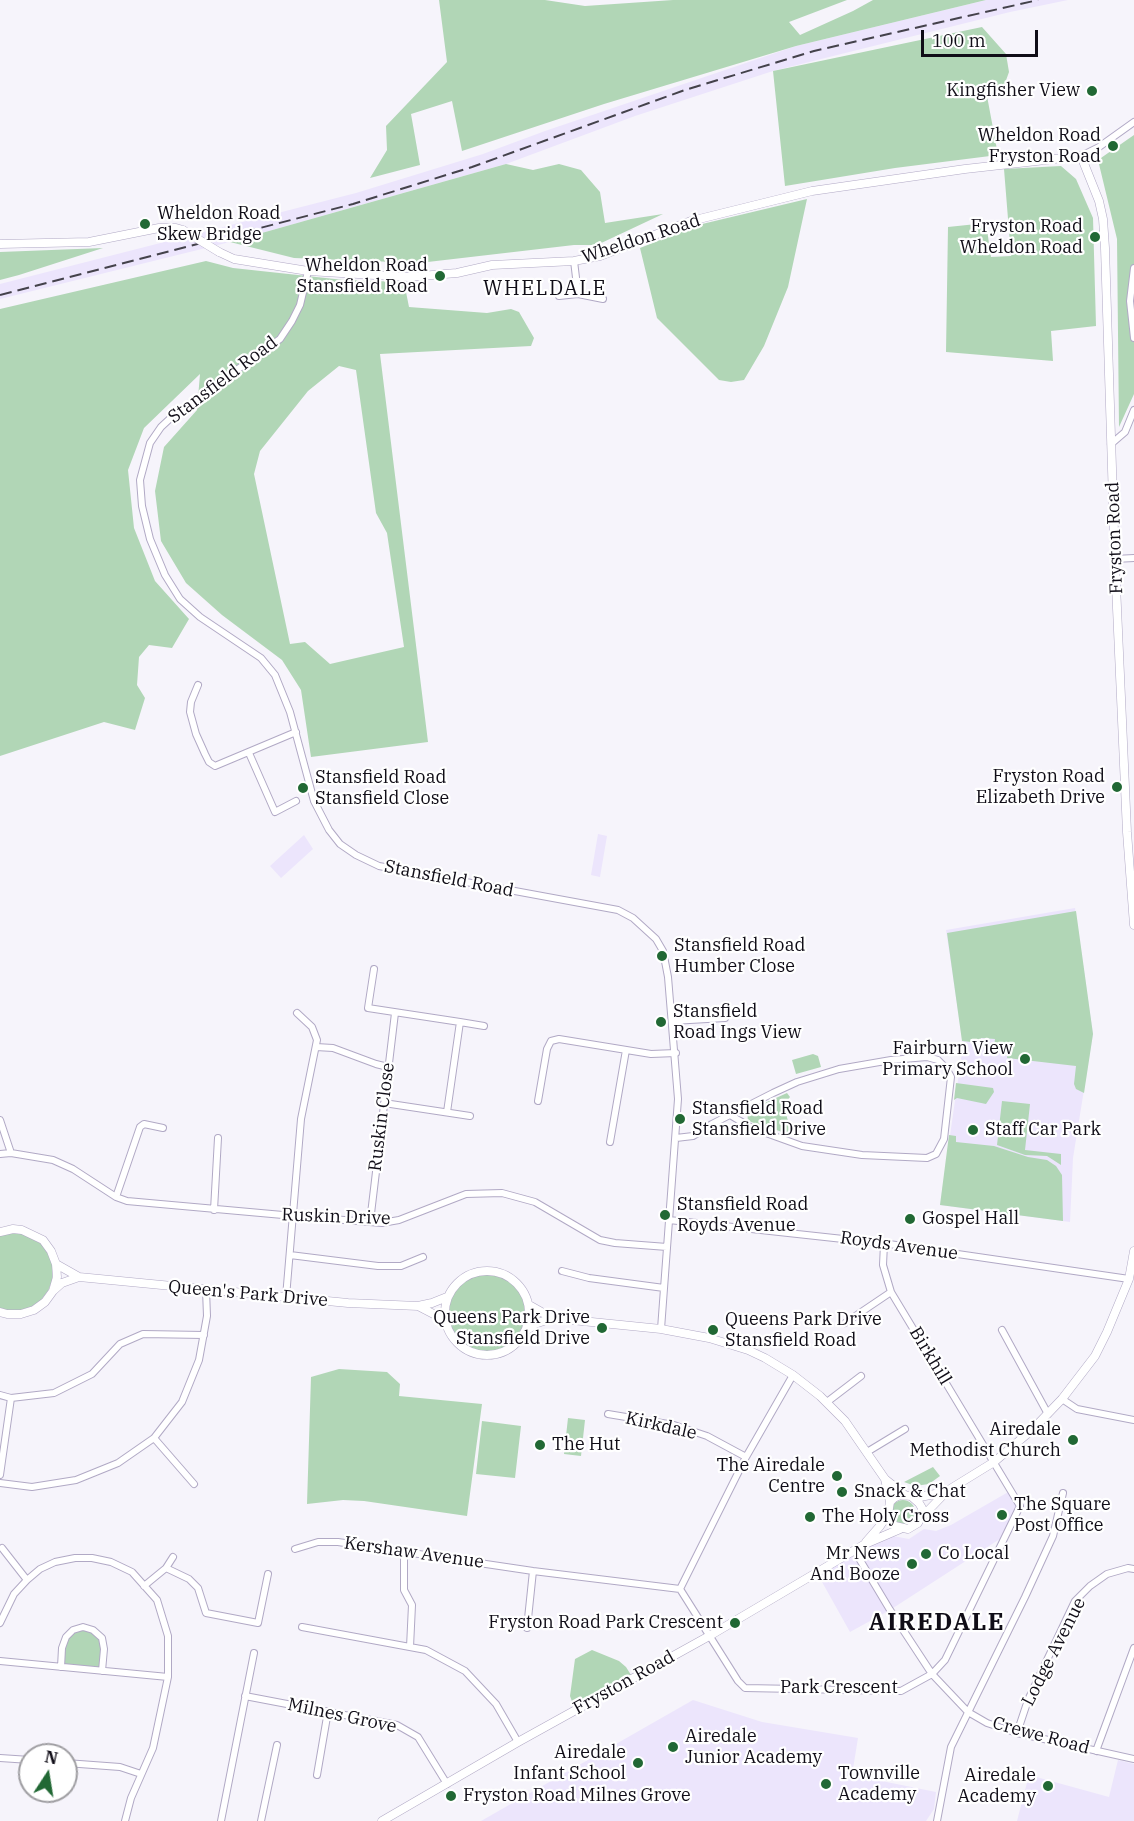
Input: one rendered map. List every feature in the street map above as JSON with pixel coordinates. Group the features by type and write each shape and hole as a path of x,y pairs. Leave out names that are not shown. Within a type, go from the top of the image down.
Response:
{"street":[{"name":"Wheldon Road","path":"0,244 82,243 159,228 176,228 234,259 308,271 408,277 457,273 492,265 573,261 600,255 691,221 812,191 1081,156 1133,124"},
{"name":"Fryston Road","path":"1081,156 1099,201 1103,219 1115,559 1134,925"},
{"path":"573,261 578,294"},
{"path":"1134,268 1130,301 1134,338"},
{"name":"Stansfield Road","path":"308,271 300,305 280,339 175,414 161,427 150,443 140,480 142,506 150,539 165,575 180,599 200,617 261,658 275,675 296,732 314,801 329,830 340,843 356,855 379,866 618,910 648,930 663,951 676,1053 678,1098 661,1329"},
{"path":"559,296 578,294 603,299"},
{"path":"1112,444 1125,432 1134,410"},
{"path":"1115,559 1134,558"},
{"path":"198,685 191,702 190,712 196,734 209,762 215,766 296,732"},
{"path":"249,753 275,812 296,801"},
{"path":"374,969 368,1008 484,1026"},
{"path":"286,1297 301,1119 317,1040 312,1027 297,1013"},
{"name":"Ruskin Close","path":"370,1222 395,1013"},
{"path":"672,1021 725,1018"},
{"path":"447,1112 460,1022"},
{"path":"538,1101 551,1041 559,1039 651,1054 676,1053"},
{"path":"315,1047 333,1048 388,1067"},
{"path":"610,1142 626,1050"},
{"path":"676,1138 693,1136 730,1114 802,1080 839,1069 891,1060 927,1057 938,1060 951,1077 944,1139 936,1154 927,1158 862,1155 802,1146 752,1128 730,1114"},
{"path":"384,1103 470,1116"},
{"path":"0,1120 11,1153"},
{"path":"116,1197 140,1126 144,1124 163,1128"},
{"path":"214,1210 218,1138"},
{"name":"Ruskin Drive","path":"0,1154 11,1153 53,1160 73,1169 127,1202 214,1210 382,1223 399,1220 466,1194 502,1193 535,1202 600,1240 667,1247"},
{"name":"Royds Avenue","path":"669,1220 884,1244 1129,1279"},
{"name":"Queen's Park Drive","path":"0,1232 13,1229 32,1233 43,1240 56,1264 79,1277 348,1303 418,1306 432,1303 447,1297 453,1286 468,1275 477,1271 495,1271 516,1281 529,1305 552,1318 661,1329 709,1338 748,1350 793,1375 826,1402 845,1421 885,1479 905,1495"},
{"name":"Birkhill","path":"884,1244 883,1264 891,1292 994,1462"},
{"name":"Fryston Road","path":"382,1821 518,1742 711,1635 865,1544 900,1528 913,1527 947,1491 994,1462 1062,1399 1095,1356 1107,1332 1129,1279 1134,1251"},
{"path":"290,1255 378,1266 401,1266 423,1257"},
{"path":"53,1291 57,1277 56,1264"},
{"path":"562,1271 589,1278 664,1288"},
{"path":"0,1312 21,1314 34,1310 45,1302 62,1283 79,1277"},
{"path":"0,1483 32,1487 76,1480 118,1463 154,1438 182,1402 199,1360 207,1316 206,1290"},
{"path":"845,1323 891,1292"},
{"path":"447,1297 444,1313 448,1331 456,1342 480,1355 494,1355 507,1351 535,1324 552,1318"},
{"path":"526,1331 529,1305"},
{"name":"Queen's Park Drive","path":"418,1306 445,1320"},
{"path":"1002,1330 1048,1414"},
{"path":"0,1395 11,1398 54,1393 92,1374 120,1344 143,1334 204,1335"},
{"path":"711,1635 680,1589 746,1457 793,1375"},
{"path":"826,1402 861,1377"},
{"path":"0,1475 11,1398"},
{"path":"1062,1399 1077,1409 1134,1420"},
{"name":"Kirkdale","path":"608,1414 674,1425 707,1436 746,1457"},
{"path":"867,1452 905,1429"},
{"path":"154,1438 194,1484"},
{"name":"Park Crescent","path":"711,1635 738,1681 745,1688 901,1691 932,1674 945,1660 1020,1506 994,1462"},
{"name":"Queen's Park Drive","path":"885,1479 890,1502"},
{"name":"Fryston Road","path":"905,1495 915,1498 947,1491"},
{"path":"937,1821 951,1747 1053,1536 1063,1492"},
{"path":"890,1502 894,1498 905,1495"},
{"path":"915,1498 922,1508 921,1518"},
{"name":"Fryston Road","path":"865,1544 888,1514 890,1502"},
{"path":"888,1514 891,1522 900,1528"},
{"name":"Kershaw Avenue","path":"295,1549 318,1542 328,1542 404,1550 533,1571 680,1589"},
{"path":"2,1548 27,1580"},
{"path":"404,1550 404,1590 412,1605 410,1647"},
{"name":"Crewe Road","path":"855,1550 890,1610 932,1674 968,1712 987,1723 1017,1733 1134,1759"},
{"path":"144,1586 166,1568 173,1557"},
{"path":"0,1623 14,1594 27,1580 40,1569 55,1562 75,1558 92,1558 111,1562 132,1572 157,1600 168,1636 168,1677 153,1748 131,1798 125,1821"},
{"path":"166,1568 189,1580 198,1588 206,1612 258,1623 268,1574"},
{"name":"Lodge Avenue","path":"1017,1733 1028,1700 1076,1601 1090,1586 1107,1574 1128,1568 1134,1569"},
{"path":"527,1628 533,1571"},
{"path":"61,1667 62,1648 66,1637 73,1630 83,1627 93,1630 102,1638 104,1649 102,1671"},
{"path":"302,1627 426,1650 465,1671 496,1704 518,1742"},
{"path":"1096,1751 1134,1648"},
{"path":"223,1821 254,1653"},
{"path":"0,1661 168,1677"},
{"name":"Milnes Grove","path":"245,1696 397,1725 418,1737 447,1784"},
{"path":"317,1775 328,1711"},
{"path":"261,1821 277,1745"},
{"path":"0,1758 18,1759"},
{"path":"78,1764 120,1767 141,1774"}],"shaded area":[{"path":"986,0 1068,0 1010,12 773,71 635,116 506,164 230,242 0,299 0,284 356,193 483,154 796,46"},
{"path":"598,834 607,836 600,877 591,875"},
{"path":"304,835 313,849 281,878 270,866"},
{"name":"Fairburn View Primary School","path":"1075,908 1093,1034 1073,1158 1070,1222 940,1205 963,1045 946,930"},
{"path":"1010,1491 1020,1506 1006,1535 890,1610 850,1632 817,1573 887,1535 909,1539 924,1529 936,1531 951,1525"},
{"path":"693,1700 762,1722 858,1738 852,1775 936,1792 934,1809 926,1821 481,1821"},
{"name":"Airedale Academy","path":"1118,1760 1134,1764 1134,1821 1017,1821 1029,1775 1109,1797"}],"green space":[{"path":"439,0 545,0 585,6 673,0 847,0 789,22 800,35 873,0 986,0 796,46 604,104 462,151 452,101 411,114 420,165 370,178 387,150 386,126 447,62"},
{"path":"982,27 1006,54 1009,72 1004,86 997,94 987,96 998,155 895,168 785,186 773,71"},
{"path":"1134,135 1134,268 1130,301 1134,338 1134,394 1119,427 1117,239 1098,160"},
{"path":"506,164 533,170 559,164 581,170 600,192 605,223 663,214 597,245 574,245 419,263 294,258 230,242"},
{"path":"1061,166 1076,179 1093,218 1096,326 1051,331 1053,361 946,352 948,227 986,223 991,257 1011,256 1004,169"},
{"path":"807,199 788,287 764,346 744,380 731,382 719,380 657,318 640,248 698,225"},
{"path":"103,248 19,275 0,280 0,252"},
{"path":"206,261 233,268 344,280 404,282 409,307 487,313 511,309 519,312 534,338 531,346 380,354 428,742 311,757 301,690 282,660 222,615 186,583 161,541 155,491 164,447 197,410 200,374 144,428 128,470 134,528 155,581 189,619 172,648 149,645 139,657 137,685 145,698 135,730 104,722 0,756 0,309","holes":["339,366 356,370 376,513 387,533 404,647 330,664 305,642 290,644 254,474 260,451 308,391"]},
{"path":"1076,911 1093,1034 1084,1093 1076,1089 1074,1084 1076,1066 1007,1058 1009,1047 994,1046 995,1039 981,1038 980,1043 962,1041 947,933"},
{"path":"813,1054 818,1056 821,1067 796,1074 792,1060"},
{"path":"956,1083 993,1088 994,1092 986,1104 957,1098 954,1100"},
{"path":"787,1093 790,1097 785,1103 785,1111 789,1124 798,1137 748,1121 747,1111"},
{"path":"1002,1101 1030,1104 1025,1150 1061,1154 1061,1165 1047,1156 1025,1155 997,1145"},
{"path":"949,1135 956,1136 956,1142 994,1146 1028,1157 1047,1160 1056,1166 1062,1175 1063,1221 940,1205"},
{"path":"21,1233 37,1240 51,1258 53,1269 52,1281 41,1300 32,1307 10,1311 0,1308 0,1236"},
{"path":"487,1273 502,1276 519,1290 526,1312 523,1327 509,1344 487,1351 472,1348 455,1334 448,1312 451,1297 465,1280"},
{"path":"339,1369 387,1372 400,1384 399,1396 482,1404 467,1516 364,1501 343,1500 307,1504 311,1377"},
{"path":"568,1418 585,1420 581,1456 564,1454"},
{"path":"482,1421 521,1426 515,1478 476,1474"},
{"path":"933,1467 940,1476 929,1484 915,1486 904,1482"},
{"path":"903,1500 908,1501 914,1507 914,1517 908,1523 903,1524 898,1523 892,1517 891,1512 892,1507 898,1501"},
{"path":"83,1627 102,1638 102,1671 61,1667 66,1637"},
{"path":"592,1650 619,1661 631,1675 574,1707 570,1696 575,1659"}],"railway":[{"path":"0,295 353,204 472,167 685,90 814,51 1038,0"}],"place":[{"name":"Kingfisher View","path":"1092,91"},
{"name":"Wheldon Road Fryston Road","path":"1113,146"},
{"name":"Wheldon Road Skew Bridge","path":"145,224"},
{"name":"Fryston Road Wheldon Road","path":"1095,237"},
{"name":"Wheldon Road Stansfield Road","path":"440,276"},
{"name":"Fryston Road Elizabeth Drive","path":"1117,787"},
{"name":"Stansfield Road Stansfield Close","path":"303,788"},
{"name":"Stansfield Road Humber Close","path":"662,956"},
{"name":"Stansfield Road Ings View","path":"661,1022"},
{"name":"Fairburn View Primary School","path":"1025,1059"},
{"name":"Stansfield Road Stansfield Drive","path":"680,1119"},
{"name":"Staff Car Park","path":"973,1130"},
{"name":"Stansfield Road Royds Avenue","path":"665,1215"},
{"name":"Gospel Hall","path":"910,1219"},
{"name":"Queens Park Drive Stansfield Drive","path":"602,1328"},
{"name":"Queens Park Drive Stansfield Road","path":"713,1330"},
{"name":"Airedale Methodist Church","path":"1073,1440"},
{"name":"The Hut","path":"540,1445"},
{"name":"The Airedale Centre","path":"837,1476"},
{"name":"Snack & Chat","path":"842,1492"},
{"name":"The Square Post Office","path":"1002,1515"},
{"name":"The Holy Cross","path":"810,1517"},
{"name":"Co Local","path":"926,1554"},
{"name":"Mr News And Booze","path":"912,1564"},
{"name":"Fryston Road Park Crescent","path":"735,1623"},
{"name":"Airedale Junior Academy","path":"673,1747"},
{"name":"Airedale Infant School","path":"638,1763"},
{"name":"Townville Academy","path":"826,1784"},
{"name":"Airedale Academy","path":"1048,1786"},
{"name":"Fryston Road Milnes Grove","path":"451,1796"}],"district":[{"name":"WHELDALE","path":"545,289"},
{"name":"AIREDALE","path":"937,1623"}]}
